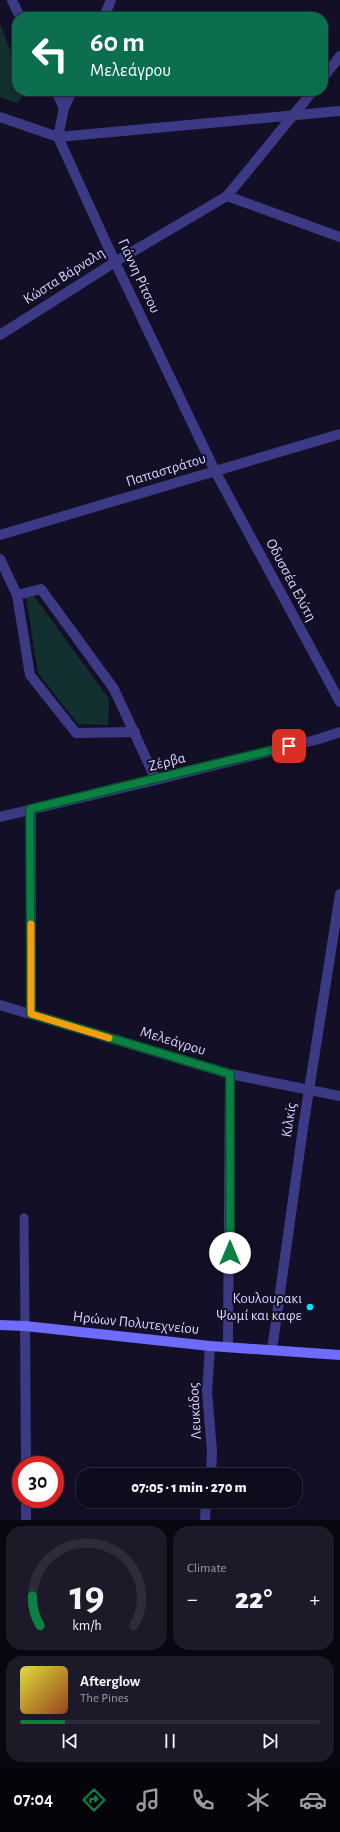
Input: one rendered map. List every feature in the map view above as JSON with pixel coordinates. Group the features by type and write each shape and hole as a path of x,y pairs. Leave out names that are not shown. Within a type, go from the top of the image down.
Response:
{"main road":[{"name":"Ηρώων Πολυτεχνείου","path":"0,1325 25,1326 210,1346 228,1346 340,1355"}],"street":[{"path":"12,0 18,12"},
{"path":"106,12 111,0"},
{"path":"328,72 340,56"},
{"path":"58,96 64,108"},
{"path":"58,137 64,108 70,96"},
{"path":"309,96 227,196 340,237"},
{"path":"0,117 58,137 294,114 340,111"},
{"name":"Γιάννη Ρίτσου","path":"58,137 115,262 215,471"},
{"name":"Κώστα Βάρναλη","path":"0,335 115,262 227,196"},
{"name":"Παπαστράτου","path":"0,535 340,434"},
{"name":"Οδυσσέα Ελύτη","path":"215,471 340,702"},
{"path":"0,560 17,595 30,675 76,733 134,732"},
{"path":"17,595 41,589 114,689 156,780"},
{"name":"Ζέρβα","path":"0,817 156,780 319,739 340,732"},
{"path":"30,809 31,1014"},
{"name":"Κιλκίς","path":"272,1350 327,968 340,894"},
{"name":"Μελεάγρου","path":"0,1005 230,1074 340,1096"},
{"path":"228,1346 230,1074"},
{"path":"25,1326 26,1456"},
{"name":"Λευκάδος","path":"210,1346 207,1392 212,1451 211,1468"},
{"path":"26,1508 26,1520"},
{"path":"205,1520 206,1508"}],"lane":[{"path":"24,1218 25,1326"}],"green space":[{"path":"0,24 12,54 12,96 23,96 17,103 0,97"},
{"path":"34,596 109,699 108,725 78,724 38,673 26,597"}],"slow traffic":[{"path":"31,924 31,1014 109,1038"}],"place":[{"name":"Κουλουρακι Ψωμί και καφε","path":"310,1307"}],"route":[{"path":"230,1253 230,1074 31,1014 30,809 156,780 289,746"}]}
